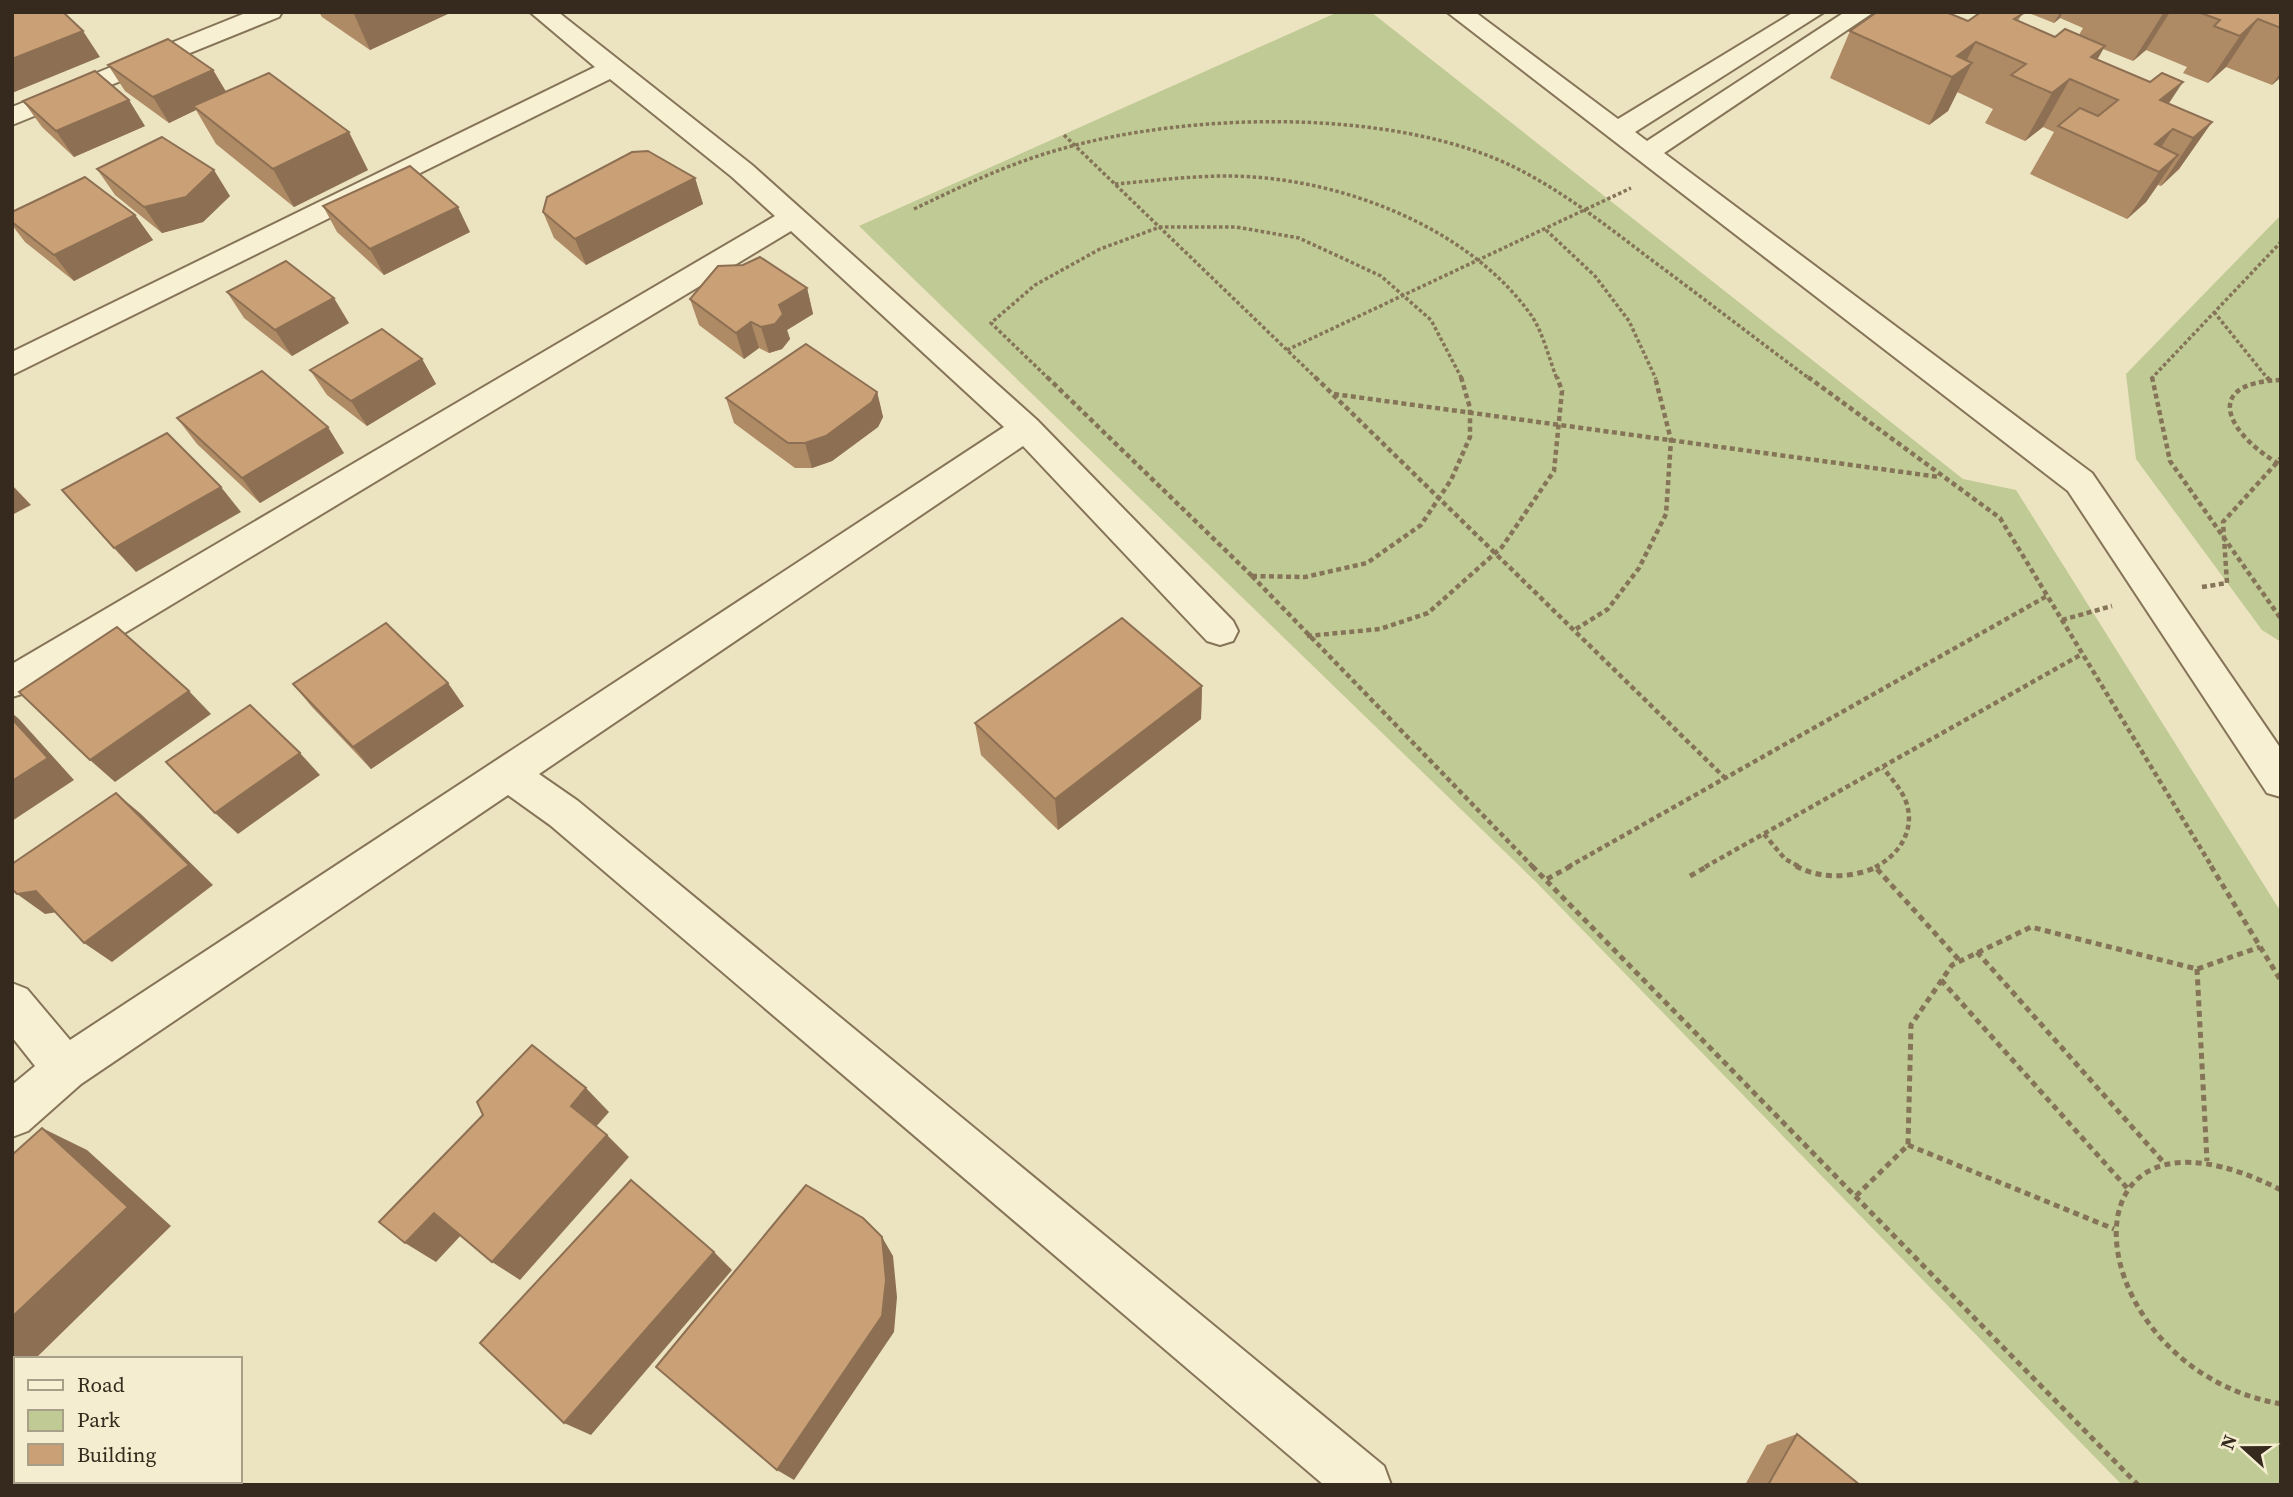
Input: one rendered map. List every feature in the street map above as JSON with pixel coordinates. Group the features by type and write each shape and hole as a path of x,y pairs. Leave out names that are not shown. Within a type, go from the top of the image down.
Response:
{"street":[{"path":"12,117 270,12"},
{"path":"542,12 742,171 1026,428 1220,631"},
{"path":"1459,12 2080,482 2281,781"},
{"path":"1617,131 1812,12"},
{"path":"1657,161 1862,12"},
{"path":"12,365 612,68"},
{"path":"12,682 793,217"},
{"path":"12,1115 65,1069 1026,428"},
{"path":"509,774 575,821 1365,1485"},
{"path":"12,1003 65,1069"}],"path":[{"path":"914,209 985,175 1075,146 1158,130 1264,120 1328,121 1383,128 1497,159 1547,185 1587,211 1940,477 2000,518 2281,981"},
{"path":"1065,135 1497,552 1725,778"},
{"path":"1287,350 1587,211 1657,161"},
{"path":"1115,184 1228,176 1316,186 1399,212 1472,253 1532,316 1562,391 1554,471 1497,552 1428,613 1380,629 1307,636"},
{"path":"1252,576 1304,577 1367,563 1421,525 1440,497 1470,437 1470,413 1461,376 1431,320 1381,276 1299,238 1236,227 1160,227 1100,249 1035,285 991,323 1252,576 1307,636 2138,1485"},
{"path":"1546,230 1595,276 1629,321 1659,386 1671,440 1667,514 1639,568 1608,609 1576,629"},
{"path":"2281,242 2151,378 2170,461 2281,619"},
{"path":"2214,312 2269,380"},
{"path":"2278,464 2253,448 2236,431 2228,414 2230,400 2238,389 2253,382 2281,380"},
{"path":"1332,394 1940,477"},
{"path":"2155,595 2227,583 2223,522 2278,464 2281,457"},
{"path":"1547,879 2047,596"},
{"path":"1690,876 2082,654"},
{"path":"1764,834 1786,860 1818,873 1849,876 1877,869 1899,854 1909,831 1907,802 1882,768"},
{"path":"1877,869 1960,961"},
{"path":"1856,1196 1908,1145 1911,1025 1952,965 2031,927 2197,969 2260,947"},
{"path":"1977,952 2165,1164"},
{"path":"2197,969 2207,1161"},
{"path":"1941,980 2128,1189"},
{"path":"1908,1145 2114,1229"},
{"path":"2281,1190 2248,1172 2207,1161 2165,1164 2145,1172 2122,1195 2114,1229 2120,1269 2140,1313 2174,1352 2217,1385 2264,1403 2281,1404"}],"green space":[{"path":"1338,12 1371,12 1963,479 2016,490 2281,912 2281,1485 2122,1485 1537,883 859,226"},
{"path":"2281,215 2281,642 2262,630 2136,459 2126,374"}],"building":[{"path":"63,12 83,31 12,59 12,13"},
{"path":"1877,12 1946,12 1968,21 1981,12 2018,12 2022,14 2014,19 2055,37 2065,29 2105,46 2091,57 2150,82 2162,73 2183,82 2160,100 2212,122 2193,138 2173,129 2155,144 2178,155 2159,172 2058,126 2080,108 2098,116 2118,100 2070,79 2052,93 2011,75 2026,64 1976,42 1957,56 1972,63 1952,77 1850,31"},
{"path":"2198,12 2281,12 2281,28 2258,19 2240,36 2214,26 2220,20"},
{"path":"168,39 213,70 153,97 108,65"},
{"path":"95,71 129,100 56,131 23,101"},
{"path":"269,73 349,132 273,169 193,106"},
{"path":"162,137 214,170 186,197 144,207 97,169"},
{"path":"648,151 695,178 575,239 543,212 547,197 632,152"},
{"path":"410,166 458,207 370,249 323,206"},
{"path":"85,177 135,215 54,255 12,222 12,212"},
{"path":"760,257 807,288 779,305 783,314 775,324 761,327 751,322 736,333 690,299 718,266 743,265"},
{"path":"286,261 334,298 275,330 227,292"},
{"path":"382,329 422,359 351,401 310,370"},
{"path":"806,344 877,392 872,402 826,436 805,443 788,443 726,398"},
{"path":"262,371 328,427 242,478 177,418"},
{"path":"167,433 221,487 114,548 62,490"},
{"path":"1122,618 1202,686 1055,799 975,723"},
{"path":"386,623 448,683 353,747 293,684"},
{"path":"117,627 189,691 90,760 19,692"},
{"path":"250,705 300,753 215,813 166,762"},
{"path":"12,719 48,758 12,781"},
{"path":"116,793 189,865 84,943 36,891 17,894 12,889 12,864"},
{"path":"532,1045 586,1088 571,1106 607,1135 492,1262 434,1213 405,1243 379,1222 483,1115 477,1102"},
{"path":"42,1128 128,1207 12,1317 12,1155"},
{"path":"631,1180 714,1252 564,1423 480,1343"},
{"path":"806,1185 863,1218 882,1237 886,1280 882,1316 777,1470 656,1367"},
{"path":"1797,1434 1860,1485 1768,1485"}]}
